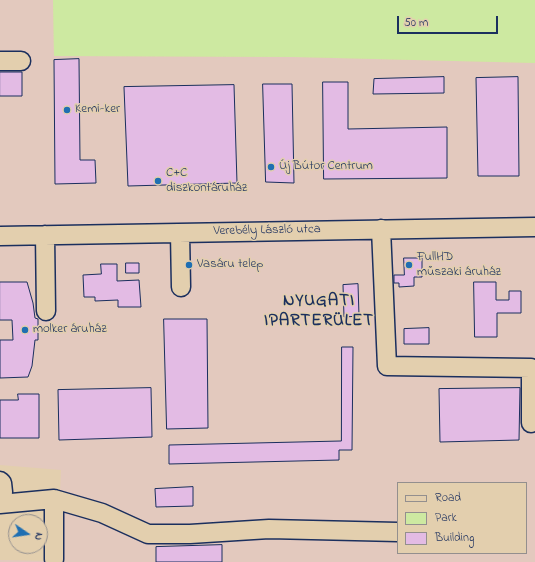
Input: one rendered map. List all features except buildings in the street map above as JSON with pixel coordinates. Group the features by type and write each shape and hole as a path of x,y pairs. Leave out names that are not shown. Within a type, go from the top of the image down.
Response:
{"street":[{"path":"0,61 21,61"},
{"name":"Verebély László utca","path":"0,236 535,227"},
{"path":"381,229 387,366 531,368 531,423"},
{"path":"180,233 181,287"},
{"path":"45,235 46,311"},
{"path":"0,481 3,492 0,500"},
{"path":"0,504 18,501 54,499 102,513 148,534 190,534 270,529 397,532"},
{"path":"54,499 54,559"}],"shaded area":[{"path":"0,0 53,0 54,56 294,57 535,63 535,562 0,562 0,560 57,561 61,470 0,465"}],"green space":[{"path":"53,0 535,0 535,63 294,57 54,56"}],"place":[{"name":"Kemi-ker","path":"67,110"},
{"name":"Új Bútor Centrum","path":"271,167"},
{"name":"C+C diszkontáruház","path":"158,181"},
{"name":"Vasáru telep","path":"189,265"},
{"name":"FullHD műszaki áruház","path":"409,265"},
{"name":"molker áruház","path":"25,330"}],"district":[{"name":"NYUGATI IPARTERÜLET","path":"319,312"}]}
